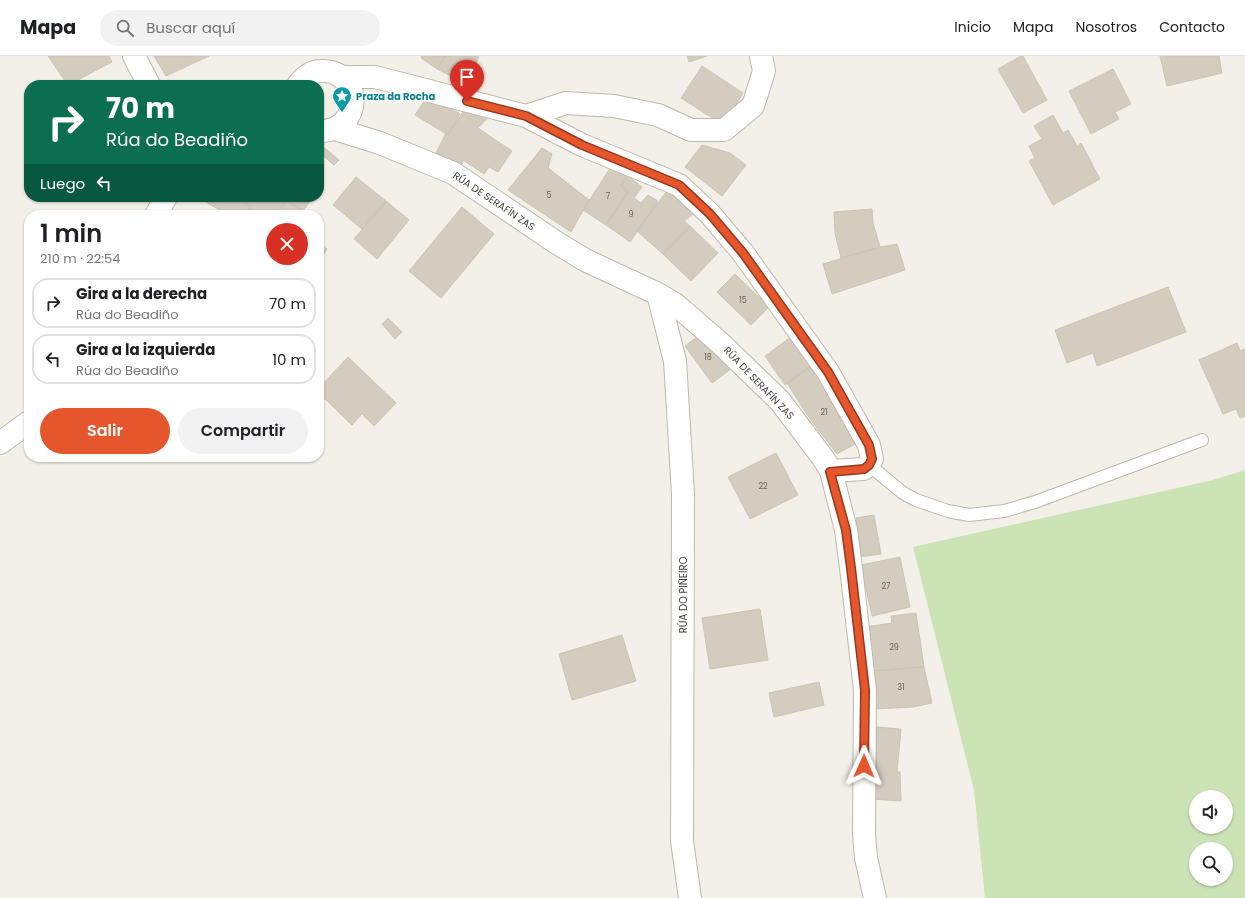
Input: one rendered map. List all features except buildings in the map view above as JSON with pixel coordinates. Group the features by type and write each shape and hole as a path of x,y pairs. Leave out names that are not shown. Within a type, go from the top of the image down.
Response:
{"street":[{"path":"134,56 146,80"},
{"path":"300,80 312,56"},
{"path":"316,56 338,75 352,90 353,103"},
{"path":"526,116 566,103 614,106 658,115 690,130 724,130 753,106 764,71 761,56"},
{"path":"304,80 318,71 338,75 375,76 526,116 582,145 679,185 710,214 743,253 828,372 869,445 872,459 869,465 864,469 830,472"},
{"path":"327,130 343,124 349,116 353,103 367,82 375,76"},
{"name":"RÚA DE SERAFÍN ZAS","path":"353,103 380,143 453,173 557,243 585,260 658,294 675,304 758,379 803,429 824,458 830,472 846,530 865,690 864,834 866,858 875,898"},
{"path":"327,130 380,143"},
{"name":"RÚA DO PIÑEIRO","path":"658,294 675,361 684,494 682,842 690,898"},
{"path":"0,443 24,426"}],"lane":[{"path":"869,465 903,493 916,500 948,511 969,515 1004,510 1034,502 1202,440"}],"green space":[{"path":"1245,470 1245,898 985,898 974,790 913,547 1213,480"}],"place":[{"name":"Praza da Rocha","path":"342,113"}],"route":[{"path":"467,101 526,116 582,145 679,185 710,214 743,253 828,372 869,445 872,459 869,465 864,469 830,472 838,496 846,530 851,568 865,690 864,766"}]}
